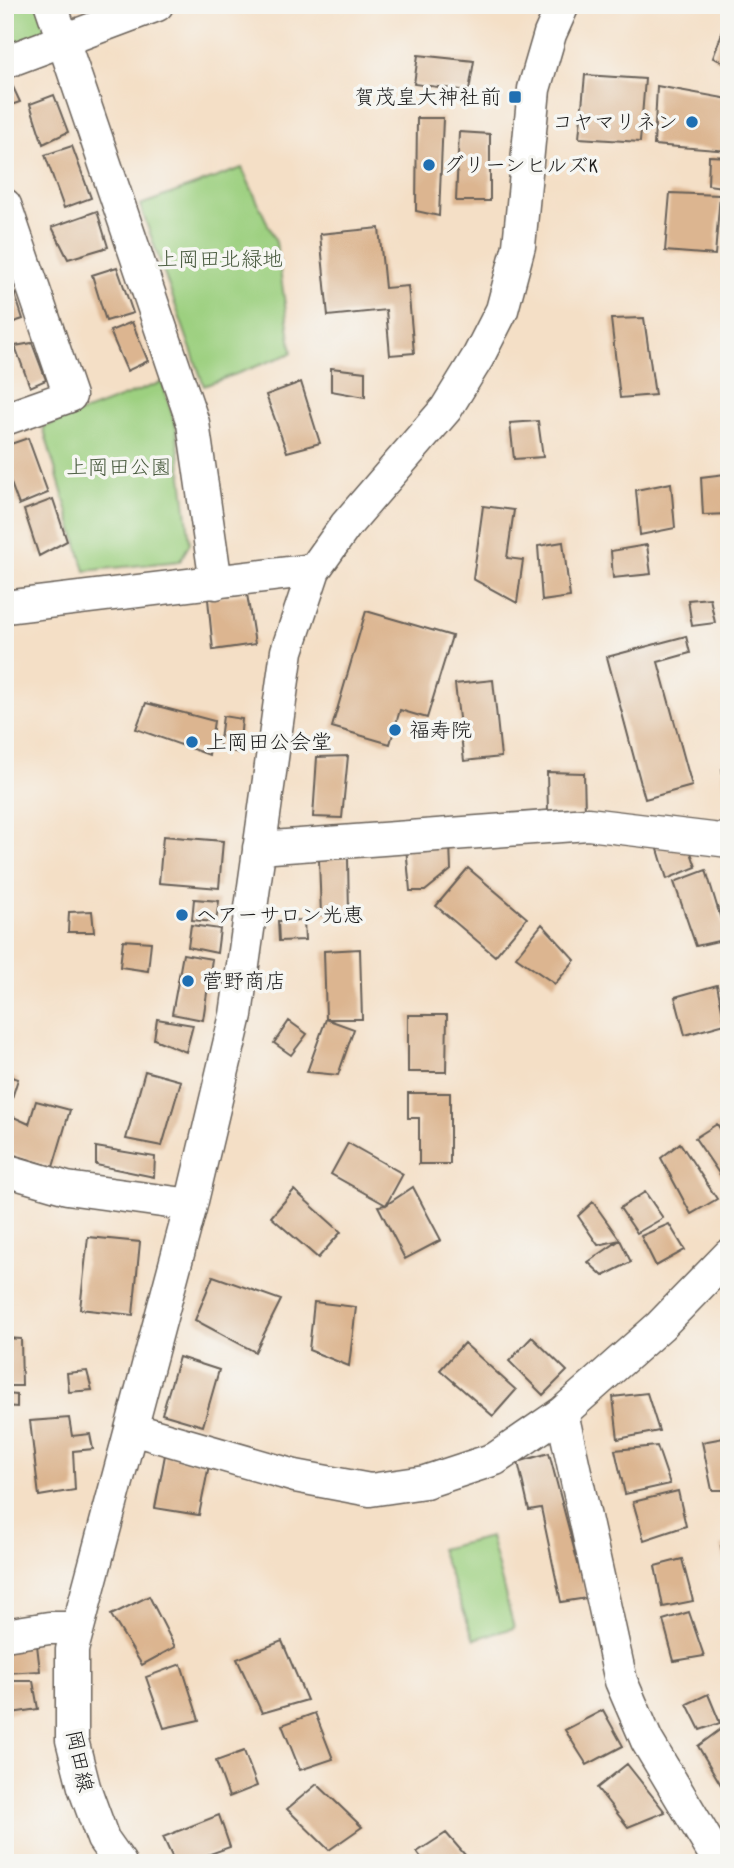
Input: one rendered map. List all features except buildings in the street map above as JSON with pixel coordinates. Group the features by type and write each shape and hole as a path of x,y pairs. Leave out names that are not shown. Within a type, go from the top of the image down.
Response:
{"street":[{"path":"51,5 194,423 216,583"},
{"path":"5,62 157,5"},
{"name":"岡田線","path":"120,1863 103,1839 84,1787 72,1740 75,1639 191,1205 236,1015 287,651 314,570 346,525 446,409 478,357 502,310 519,246 534,89 550,34 563,5"},
{"path":"5,419 70,396 8,224"},
{"path":"5,607 314,570"},
{"path":"258,848 588,824 729,841"},
{"path":"5,1170 67,1188 191,1205"},
{"path":"132,1429 295,1476 370,1490 425,1482 495,1460 562,1413 660,1326 729,1255"},
{"path":"562,1413 621,1681 647,1741 720,1863"},
{"path":"5,1635 49,1628 75,1639"}],"green space":[{"path":"5,5 43,5 46,41 5,56"},
{"name":"上岡田北緑地","path":"242,168 276,242 292,353 204,386 140,205"},
{"name":"上岡田公園","path":"162,382 176,427 190,543 180,561 85,571 43,427"},
{"path":"490,1537 514,1628 474,1639 440,1549"}],"place":[{"name":"賀茂皇大神社前","path":"515,97"},
{"name":"コヤマリネン","path":"692,122"},
{"name":"グリーンヒルズK","path":"429,165"},
{"name":"福寿院","path":"395,730"},
{"name":"上岡田公会堂","path":"192,742"},
{"name":"ヘアーサロン光恵","path":"182,915"},
{"name":"菅野商店","path":"188,981"}]}
